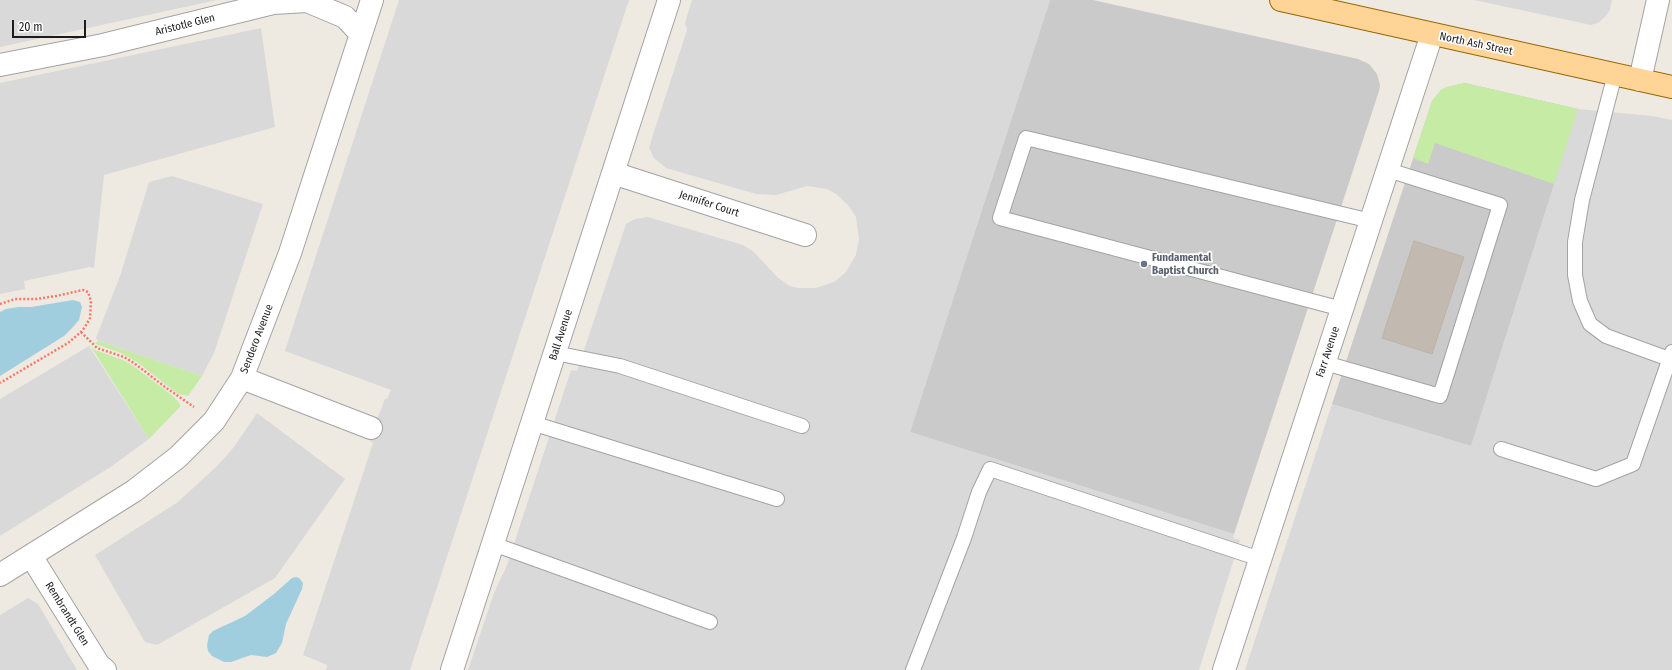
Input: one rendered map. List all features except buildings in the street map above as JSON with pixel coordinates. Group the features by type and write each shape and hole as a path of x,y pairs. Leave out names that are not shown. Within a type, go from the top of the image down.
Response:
{"main road":[{"name":"North Ash Street","path":"1281,0 1672,87"}],"street":[{"name":"Sendero Avenue","path":"0,575 134,491 178,457 214,421 242,378 290,253 372,0"},
{"name":"Ball Avenue","path":"452,670 669,0"},
{"path":"1640,80 1658,0"},
{"name":"Aristotle Glen","path":"0,64 103,45 273,3 307,1 345,17 361,34"},
{"name":"Farr Avenue","path":"1224,670 1432,34"},
{"name":"Jennifer Court","path":"613,174 805,235"},
{"path":"242,378 371,428"},
{"name":"Rembrandt Glen","path":"31,556 99,665 106,670"}],"lane":[{"path":"1501,449 1596,479 1633,464 1671,355 1606,336 1590,324 1580,301 1575,275 1575,242 1582,200 1615,74"},
{"path":"1342,309 1000,218 1026,138 1371,221"},
{"path":"1324,363 1440,396 1500,205 1388,170"},
{"path":"555,353 620,366 802,426"},
{"path":"532,423 777,499"},
{"path":"913,670 964,538 979,492 990,469 1260,559"},
{"path":"493,544 710,622"}],"path":[{"path":"0,304 15,299 36,299 83,290 88,292 91,301 90,318 85,327 68,343 0,383"},
{"path":"80,332 97,348 124,357 134,363 165,387 214,421"}],"shaded area":[{"path":"0,0 217,0 0,47"},
{"path":"399,0 629,0 410,670 326,670 327,665 303,655 373,443 369,440 385,399 387,399 391,390 285,351"},
{"path":"692,0 1050,0 910,432 1234,534 1233,538 1240,540 1199,670 468,670 494,593 507,565 571,370 577,371 626,224 635,219 648,217 743,245 754,252 778,278 790,286 798,288 816,288 834,282 846,272 856,255 859,239 856,217 847,204 836,194 827,189 807,186 776,195 756,194 666,168 654,158 649,148 687,30 685,23"},
{"name":"Fundamental Baptist Church","path":"1050,0 1093,0 1358,59 1369,64 1377,74 1380,85 1379,91 1234,534 910,432"},
{"path":"1474,0 1612,0 1610,10 1606,16 1598,23 1591,25"},
{"path":"261,28 275,127 104,175 94,268 90,267 24,281 25,289 0,294 0,83"},
{"path":"1465,83 1578,109 1471,446 1332,404 1432,101 1441,90"},
{"path":"1578,109 1652,116 1672,120 1672,670 1245,670 1332,404 1471,446"},
{"path":"172,176 263,204 214,353 202,376 98,341 96,338 120,276 149,182"},
{"path":"89,346 149,439 112,466 0,536 0,399"},
{"path":"257,413 345,479 275,578 157,645 145,642 95,555 178,502 218,465 234,447"},
{"path":"28,598 38,604 77,670 0,670 0,615"}],"green space":[{"path":"1465,83 1578,109 1554,184 1435,143 1428,164 1413,158 1432,101 1441,90"},
{"path":"98,341 202,376 188,396 178,394 137,362 121,353 95,343"},
{"path":"90,345 95,350 123,360 132,365 173,396 180,404 180,407 149,439"}],"water":[{"path":"73,300 80,302 82,307 79,320 73,327 64,336 0,376 0,312 6,309 18,307 31,307"},
{"path":"296,577 303,583 302,589 286,624 282,643 276,653 267,657 251,655 231,662 224,662 212,656 208,651 207,645 209,635 213,631 245,616 292,578"}],"place":[{"name":"Fundamental Baptist Church","path":"1144,264"}]}
